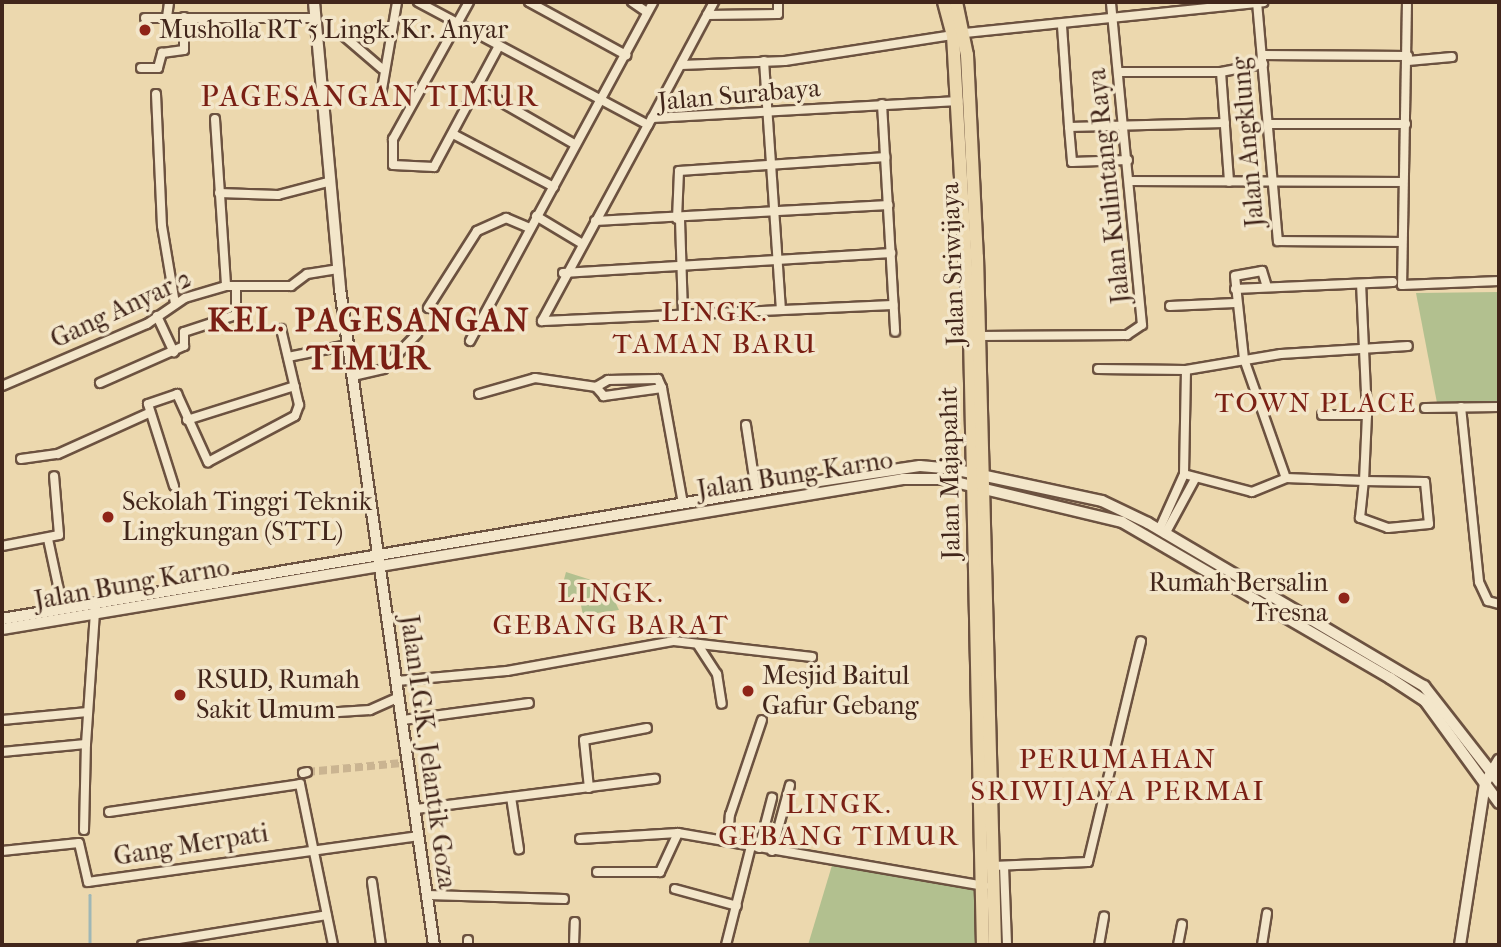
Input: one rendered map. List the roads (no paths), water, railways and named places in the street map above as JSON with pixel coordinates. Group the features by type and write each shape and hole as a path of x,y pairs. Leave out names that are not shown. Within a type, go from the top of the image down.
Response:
{"main road":[{"path":"944,2 959,34"},
{"name":"Jalan Sriwijaya","path":"956,2 971,257 979,335 976,478 993,861 988,887 995,945"},
{"name":"Jalan Majapahit","path":"971,257 976,478"},
{"path":"2,619 63,609 94,609 756,491 920,466 976,478"},
{"name":"Jalan Bung Karno","path":"380,560 595,533 903,479 976,478 1124,517 1252,599 1393,673 1425,701 1499,803"},
{"path":"786,486 788,498"},
{"path":"1124,517 1162,532 1440,701 1496,778"},
{"path":"593,520 595,533"},
{"path":"1252,599 1258,589"},
{"name":"Jalan Bung Karno","path":"2,629 94,609"},
{"path":"983,945 988,887"}],"street":[{"path":"167,17 169,2"},
{"name":"Jalan I.G.K. Jelantik Goza","path":"314,2 328,182 338,269 403,720 405,763 416,809 434,945"},
{"path":"381,96 381,68 397,2"},
{"name":"Jalan Surabaya","path":"418,2 599,102 650,121 882,104 963,101"},
{"path":"469,2 391,149 396,167 428,169 453,134 499,46"},
{"path":"529,2 626,55"},
{"path":"632,2 648,12"},
{"path":"470,341 653,2"},
{"path":"715,2 541,316 547,323 683,312 894,305"},
{"path":"707,15 778,14 778,2"},
{"name":"Jalan Kulintang Raya","path":"979,335 1138,332 1143,314 1111,2"},
{"name":"Jalan Angklung","path":"1257,2 1273,182 1282,244 1399,242"},
{"path":"681,65 764,61 959,34 1112,21 1263,2"},
{"path":"1407,2 1406,124 1399,242 1402,285 1499,281"},
{"path":"141,68 158,68 162,54 183,51 184,17"},
{"path":"145,18 315,18"},
{"path":"1062,26 1073,162 1128,160"},
{"path":"345,37 381,68"},
{"path":"1119,72 1221,72 1262,60 1452,57"},
{"path":"764,61 780,308"},
{"path":"1221,72 1229,182"},
{"path":"475,88 576,145"},
{"path":"156,94 162,226 175,304"},
{"path":"882,104 895,332"},
{"path":"215,119 226,286"},
{"path":"1069,127 1123,123 1225,123"},
{"path":"1268,124 1406,124"},
{"path":"453,134 554,187"},
{"path":"683,312 676,173 886,157"},
{"path":"1130,181 1403,182"},
{"path":"219,192 278,195 328,182"},
{"path":"596,221 678,219 889,205"},
{"path":"536,216 581,243"},
{"path":"428,308 477,231 506,218 529,228"},
{"path":"563,273 891,253"},
{"name":"Gang Anyar 2","path":"2,386 157,316 175,304 226,286 291,286 307,274 338,269"},
{"path":"1266,288 1259,270 1236,274 1235,303 1244,359 1286,478"},
{"path":"1235,289 1393,282"},
{"path":"1184,474 1252,492 1286,478 1364,481 1425,482 1429,524 1388,528 1362,523 1364,481 1367,415 1361,285"},
{"path":"100,383 184,346 184,332 236,315 236,288"},
{"path":"1170,306 1235,303"},
{"path":"157,316 174,352"},
{"path":"21,459 58,454 148,411 174,392 208,461 298,415 295,386 281,329"},
{"path":"353,376 383,369 417,334"},
{"path":"288,357 348,345"},
{"path":"1098,369 1186,370 1244,359 1365,346 1408,345"},
{"path":"1162,532 1166,515 1184,474 1186,370"},
{"path":"479,394 544,377 596,387 651,375 662,388 683,505"},
{"path":"187,420 295,386"},
{"path":"596,387 604,396 662,388"},
{"path":"1461,407 1479,582 1488,601 1499,604"},
{"path":"1425,408 1499,407"},
{"path":"148,411 174,486"},
{"path":"1322,415 1367,415"},
{"path":"746,425 756,491"},
{"path":"2,546 48,539 62,527 54,476"},
{"path":"1162,532 1195,479"},
{"path":"48,539 63,609"},
{"path":"83,830 94,609"},
{"path":"1007,945 993,861 1088,862 1141,640"},
{"path":"397,681 520,669 674,641 698,645 752,645 812,657"},
{"path":"698,645 717,674 722,704"},
{"path":"292,715 370,710 399,696"},
{"path":"403,720 529,703"},
{"path":"2,720 88,712"},
{"path":"728,841 730,815 762,720"},
{"path":"589,788 584,740 647,728"},
{"path":"2,752 86,744"},
{"path":"1460,945 1485,783 1496,778 1499,760"},
{"path":"416,809 655,779"},
{"path":"109,812 300,783 311,849 333,945"},
{"path":"772,851 790,785"},
{"path":"511,797 519,849"},
{"path":"726,945 772,798"},
{"path":"597,872 660,872 684,834"},
{"path":"580,839 684,834 988,887"},
{"name":"Gang Merpati","path":"2,851 79,843 88,882 419,836"},
{"path":"372,882 381,945"},
{"path":"675,889 737,906"},
{"path":"427,895 564,899"},
{"path":"1262,945 1268,913"},
{"path":"142,945 327,915"},
{"path":"1100,945 1104,916"},
{"path":"574,945 575,922"},
{"path":"1178,945 1182,924"}],"waterway":[{"path":"90,895 90,945"}],"tunnel":[{"path":"307,772 402,763"}],"place":[{"name":"Musholla RT 5 Lingk. Kr. Anyar","path":"145,30"},
{"name":"Sekolah Tinggi Teknik Lingkungan (STTL)","path":"108,517"},
{"name":"Rumah Bersalin Tresna","path":"1344,598"},
{"name":"Mesjid Baitul Gafur Gebang","path":"748,691"},
{"name":"RSUD, Rumah Sakit Umum","path":"180,695"}],"district":[{"name":"PAGESANGAN TIMUR","path":"370,97"},
{"name":"LINGK. TAMAN BARU","path":"715,328"},
{"name":"KEL. PAGESANGAN TIMUR","path":"369,340"},
{"name":"TOWN PLACE","path":"1316,403"},
{"name":"LINGK. GEBANG BARAT","path":"611,609"},
{"name":"PERUMAHAN SRIWIJAYA PERMAI","path":"1118,775"},
{"name":"LINGK. GEBANG TIMUR","path":"839,820"}]}
